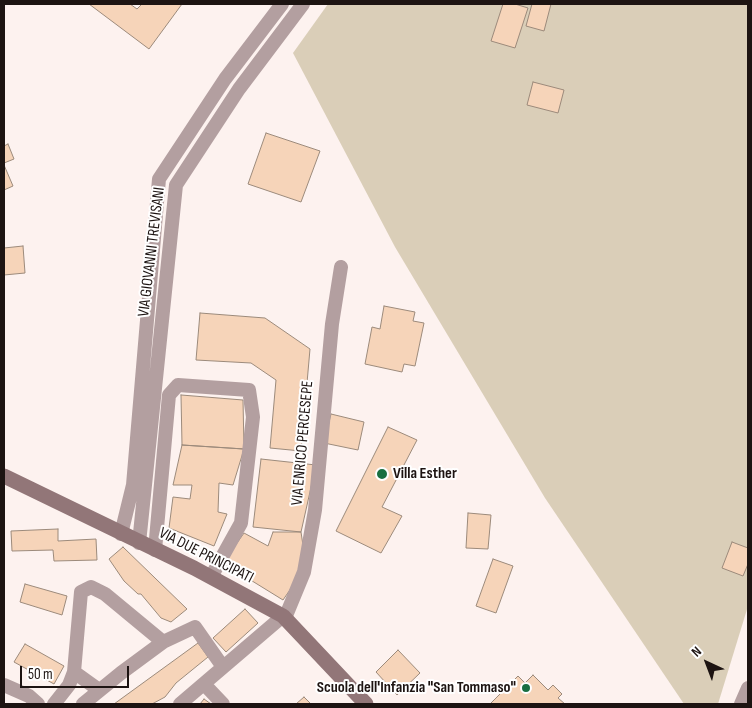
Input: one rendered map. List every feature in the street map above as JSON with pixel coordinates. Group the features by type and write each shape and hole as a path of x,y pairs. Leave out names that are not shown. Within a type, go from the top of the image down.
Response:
{"street":[{"name":"VIA GIOVANNI TREVISANI","path":"120,534 133,485 159,180 225,79 282,4"},
{"name":"VIA GIOVANNI TREVISANI","path":"138,543 176,185 239,89 303,4"},
{"name":"VIA ENRICO PERCESEPE","path":"284,617 304,572 315,510 332,324 341,267"},
{"path":"155,550 168,395 178,384 250,390 253,417 240,523 211,577"},
{"name":"VIA DUE PRINCIPATI","path":"4,476 211,577 284,617 366,704"},
{"path":"54,704 69,685 74,672 81,592 91,587 105,594 163,642"},
{"path":"180,704 284,617"},
{"path":"83,704 163,642 196,627 223,667"},
{"path":"74,672 99,690"},
{"path":"204,684 223,704"},
{"path":"4,685 29,696 38,704"},
{"path":"741,704 748,688"}],"shaded area":[{"path":"328,4 748,4 748,606 718,704 684,704 545,498 395,247 293,53"}],"building":[{"path":"89,4 130,4 137,9 142,4 182,4 149,49"},
{"path":"503,4 515,4 528,8 515,48 491,41"},
{"path":"532,4 551,4 544,31 526,26"},
{"path":"533,82 564,90 558,113 527,105"},
{"path":"266,133 320,151 301,202 248,184"},
{"path":"8,144 14,159 4,163 4,146"},
{"path":"4,165 13,186 4,190"},
{"path":"23,246 25,273 4,275 4,248"},
{"path":"384,306 415,312 413,321 424,323 415,366 404,364 402,372 365,364 372,327 380,329"},
{"path":"200,313 265,318 310,349 301,451 270,448 276,380 251,363 196,360"},
{"path":"181,395 243,400 244,449 182,445"},
{"path":"331,414 364,422 358,450 324,443"},
{"name":"Villa Esther","path":"388,427 417,440 382,507 402,516 381,553 336,531"},
{"path":"182,445 244,449 233,485 219,483 218,512 227,514 214,546 169,528 173,497 190,499 192,485 173,485"},
{"path":"261,459 316,465 301,532 253,527"},
{"path":"468,513 491,515 488,549 466,548"},
{"path":"58,529 58,541 96,539 97,560 54,561 53,550 12,551 11,531"},
{"path":"273,532 301,532 304,552 296,581 283,600 223,563 244,533 268,546"},
{"path":"732,542 748,548 748,564 743,576 722,568"},
{"path":"123,547 187,609 171,622 161,618 141,594 138,594 124,581 109,559"},
{"path":"493,559 513,566 496,613 476,606"},
{"path":"25,584 67,596 62,615 20,602"},
{"path":"245,609 258,623 226,652 213,638"},
{"path":"198,643 208,657 176,683 165,697 152,704 114,704"},
{"path":"25,644 64,666 54,684 14,662"},
{"path":"398,650 420,673 397,695 376,672"},
{"name":"Scuola dell'Infanzia \"San Tommaso\"","path":"533,675 548,690 553,685 562,694 558,698 565,704 490,704 518,676 525,683"},
{"path":"304,697 311,704 296,704"},
{"path":"204,699 211,704 200,704"}],"place":[{"name":"Villa Esther","path":"382,474"},
{"name":"Scuola dell'Infanzia \"San Tommaso\"","path":"526,688"}]}
